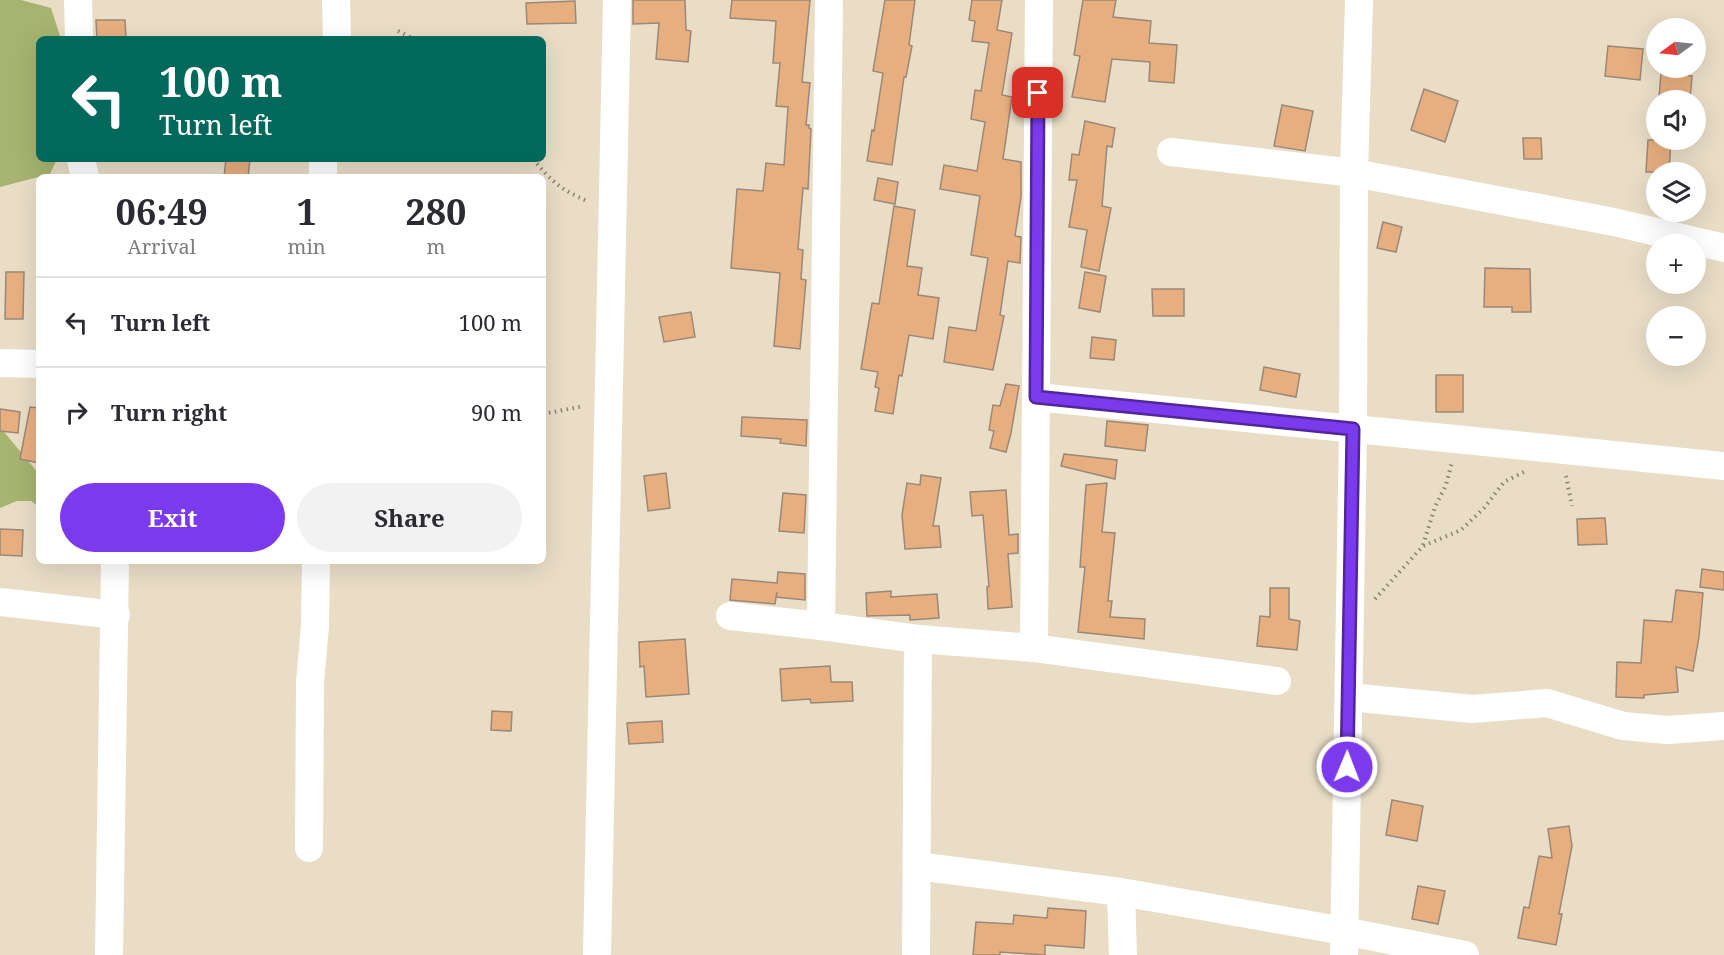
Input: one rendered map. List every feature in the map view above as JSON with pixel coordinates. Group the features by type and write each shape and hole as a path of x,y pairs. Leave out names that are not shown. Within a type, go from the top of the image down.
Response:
{"street":[{"path":"78,0 79,36"},
{"path":"336,0 337,36"},
{"path":"597,955 617,0"},
{"path":"821,626 830,0"},
{"path":"1034,648 1039,0"},
{"path":"1344,943 1353,429 1354,172 1359,0"},
{"path":"1171,152 1354,172 1614,222 1724,248"},
{"path":"0,363 36,364"},
{"path":"1036,397 1724,466"},
{"path":"109,955 115,564"},
{"path":"309,848 310,683 315,626 316,564"},
{"path":"0,602 116,615"},
{"path":"730,616 918,639 1034,648 1277,681"},
{"path":"916,955 918,639"},
{"path":"1348,697 1472,709 1547,703 1623,726 1668,730 1724,726"},
{"path":"917,866 1121,892 1344,943 1465,955"},
{"path":"1121,892 1123,955"}],"path":[{"path":"398,31 408,36"},
{"path":"535,162 545,174"},
{"path":"546,175 564,191 612,211"},
{"path":"546,413 608,401"},
{"path":"1423,546 1435,507 1446,485 1454,454 1450,439"},
{"path":"1350,611 1374,600 1423,546 1461,530 1484,508 1504,482 1531,469"},
{"path":"1564,471 1568,480 1572,507"}],"green space":[{"path":"0,0 21,0 51,8 60,36 36,36 36,162 56,162 50,174 36,174 36,178 0,187"},
{"path":"0,427 36,470 36,505 31,501 17,501 0,508"}],"building":[{"path":"633,0 685,0 686,30 691,31 688,62 656,59 659,23 633,24"},
{"path":"732,0 810,0 802,82 810,83 806,125 809,125 811,129 808,189 803,188 798,249 803,250 801,279 806,280 800,349 774,346 780,273 731,268 737,189 763,191 766,163 784,165 788,107 776,106 780,63 773,63 776,21 730,18"},
{"path":"885,0 915,0 909,45 912,46 906,77 904,77 892,165 867,161 883,73 873,71"},
{"path":"972,0 1002,0 997,30 1012,33 1002,95 1012,97 1003,159 1021,162 1021,197 1015,236 1021,237 1020,263 1008,261 1000,315 1004,316 993,370 944,362 949,327 976,331 988,258 971,255 980,196 940,189 944,165 977,171 985,122 971,119 975,90 981,91 989,43 972,41 975,21 969,20"},
{"path":"1083,0 1116,0 1113,17 1151,21 1149,43 1177,45 1174,83 1149,81 1150,62 1112,59 1105,102 1072,97 1080,56 1074,55"},
{"path":"575,1 576,23 527,24 526,3"},
{"path":"96,20 125,20 126,36 97,36"},
{"path":"1608,46 1643,49 1640,80 1605,76"},
{"path":"1661,78 1692,78 1691,90 1660,90"},
{"path":"1424,89 1458,101 1445,142 1411,130"},
{"path":"1282,105 1313,111 1305,151 1274,146"},
{"path":"1085,121 1115,128 1112,147 1107,146 1102,206 1111,208 1099,271 1081,267 1087,230 1069,227 1077,180 1069,180 1072,154 1079,155"},
{"path":"1523,138 1541,138 1542,159 1524,159"},
{"path":"1647,150 1670,150 1670,162 1647,162"},
{"path":"226,162 250,162 248,174 224,174"},
{"path":"878,178 898,182 895,204 874,200"},
{"path":"894,206 915,210 907,266 922,268 918,295 939,298 933,339 909,335 902,376 899,375 893,414 875,411 879,388 875,387 878,372 861,369 872,303 879,304"},
{"path":"1383,222 1402,227 1396,252 1377,248"},
{"path":"1485,268 1530,269 1531,312 1512,312 1512,307 1484,307"},
{"path":"6,272 24,272 23,319 5,319"},
{"path":"1085,272 1106,276 1100,312 1079,308"},
{"path":"1152,289 1184,289 1184,316 1153,316"},
{"path":"691,312 695,337 664,342 659,317"},
{"path":"1092,337 1116,340 1114,360 1090,358"},
{"path":"1264,367 1300,374 1296,397 1260,390"},
{"path":"1436,375 1463,375 1463,412 1436,412"},
{"path":"1006,384 1019,386 1006,452 990,448 994,431 989,430 993,405 1000,406"},
{"path":"30,407 36,408 36,462 20,459"},
{"path":"0,409 20,412 18,433 0,431"},
{"path":"742,417 807,420 806,446 780,443 781,439 741,436"},
{"path":"1107,421 1148,425 1145,451 1105,446"},
{"path":"1064,454 1117,460 1115,479 1061,466"},
{"path":"666,473 670,508 648,511 644,476"},
{"path":"921,475 941,478 933,526 939,526 941,547 905,549 902,515 907,483 920,485"},
{"path":"1107,483 1102,532 1115,533 1108,601 1112,601 1110,617 1145,619 1144,639 1078,632 1085,567 1080,567 1086,485"},
{"path":"1006,490 1009,535 1018,534 1018,553 1008,554 1012,607 988,609 987,587 989,586 983,515 972,516 970,492"},
{"path":"783,493 806,495 804,533 779,531"},
{"path":"1605,518 1607,544 1578,545 1577,519"},
{"path":"0,529 23,530 22,556 0,555"},
{"path":"1702,569 1724,572 1724,590 1700,587"},
{"path":"778,572 805,574 805,600 776,597 775,604 730,600 732,579 777,583"},
{"path":"1270,588 1289,588 1289,619 1300,621 1297,650 1257,646 1260,616 1270,617"},
{"path":"1676,590 1703,593 1693,671 1676,667 1678,692 1644,695 1644,698 1616,697 1617,662 1641,663 1644,620 1672,622"},
{"path":"891,591 891,597 937,594 939,618 910,620 910,615 867,616 866,593"},
{"path":"685,639 689,694 646,697 644,666 640,667 639,642"},
{"path":"830,666 831,682 852,682 853,701 811,703 810,699 782,701 780,669"},
{"path":"492,711 512,712 511,731 491,730"},
{"path":"662,721 663,742 629,744 627,723"},
{"path":"1392,800 1423,806 1417,841 1386,835"},
{"path":"1569,826 1572,846 1559,914 1562,914 1556,945 1518,938 1524,907 1529,908 1539,856 1552,858 1548,829"},
{"path":"1418,886 1445,891 1438,924 1412,919"},
{"path":"1048,908 1086,911 1084,948 1045,945 1045,955 1000,952 1000,955 973,955 976,922 1013,924 1014,915 1047,918"}],"route":[{"path":"1038,93 1036,397 1353,429 1347,767"}]}
